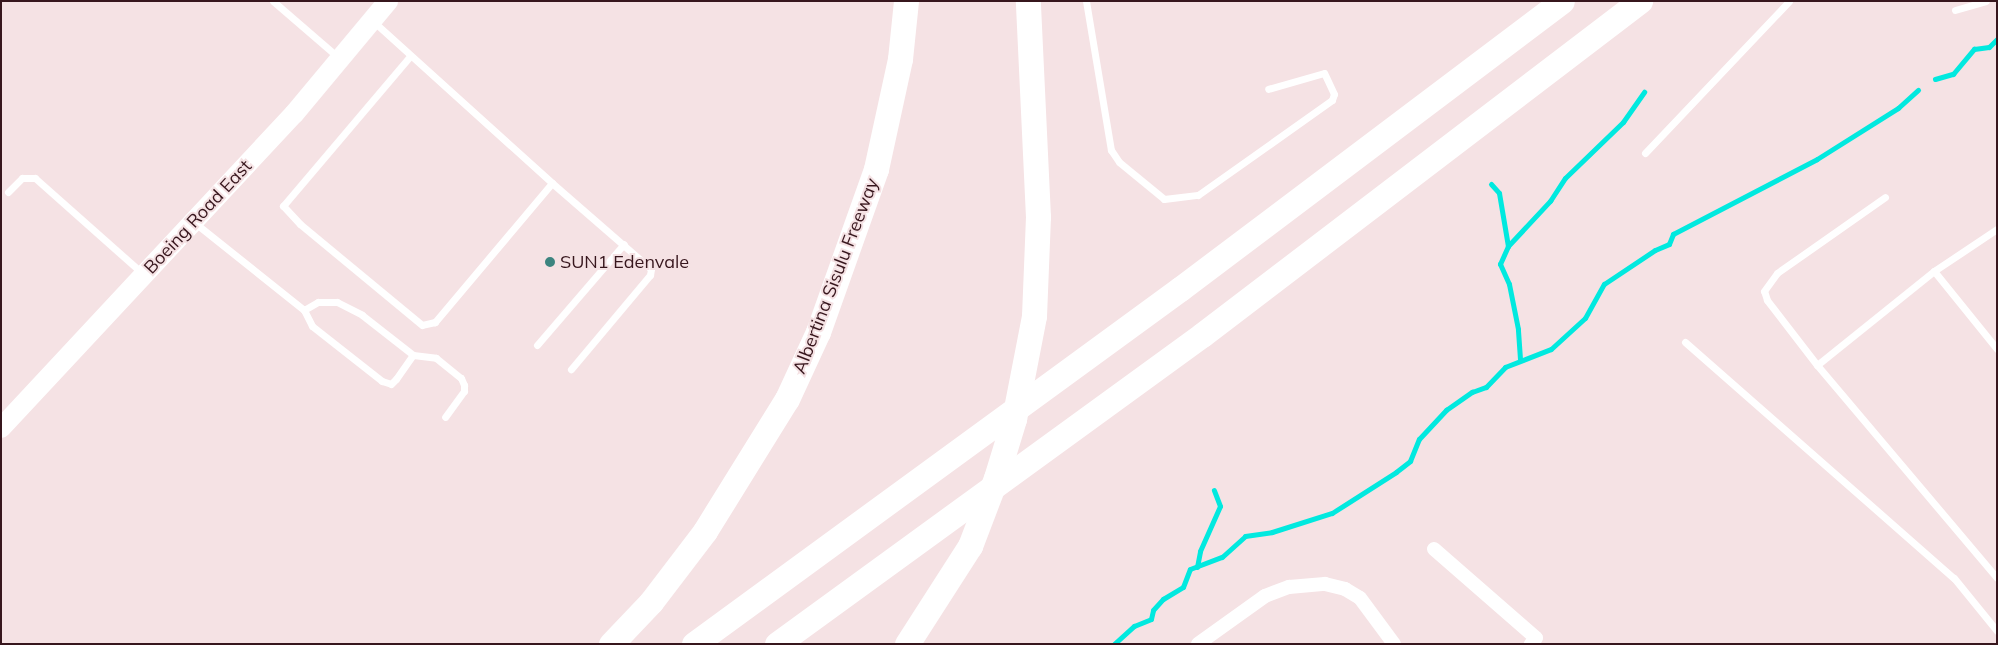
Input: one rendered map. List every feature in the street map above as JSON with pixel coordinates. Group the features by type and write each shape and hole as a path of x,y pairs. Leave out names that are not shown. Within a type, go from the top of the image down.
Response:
{"highway":[{"name":"Albertina Sisulu Freeway","path":"611,644 651,602 705,531 787,399 818,332 876,169 900,59 906,1"},
{"path":"907,644 970,546 996,478 1014,419 1034,316 1038,217 1028,1"},
{"path":"694,644 1180,289 1562,1"},
{"path":"777,644 1202,335 1640,1"}],"main road":[{"name":"Boeing Road East","path":"1,428 294,114 388,1"}],"street":[{"path":"1434,549 1537,642"},
{"path":"1198,644 1266,596 1289,587 1325,584 1345,589 1360,598 1394,644"}],"lane":[{"path":"273,1 340,58"},
{"path":"1086,1 1111,150 1119,162 1164,199 1198,194 1316,111 1334,94 1324,74 1268,89"},
{"path":"1645,153 1789,1"},
{"path":"1955,10 1986,1"},
{"path":"372,21 552,183 647,263 650,275 571,369"},
{"path":"410,56 286,199 283,206 300,224 422,325 435,322 552,183"},
{"path":"8,192 22,178 35,178 144,275"},
{"path":"1885,197 1777,273 1764,290 1767,300 1817,365 1997,578"},
{"path":"194,222 304,310 312,326 382,381 391,384 411,362 412,355"},
{"path":"1817,365 1934,271 1997,229"},
{"path":"537,345 624,244"},
{"path":"1934,271 1997,349"},
{"path":"304,310 318,302 337,302 362,315 412,355 436,358 461,378 464,391 445,417"},
{"path":"1685,342 1954,578 1997,631"}],"waterway":[{"path":"1935,79 1953,74 1974,49 1989,47 1997,39"},
{"path":"1114,644 1134,626 1151,619 1153,610 1163,599 1183,587 1190,569 1222,557 1245,536 1272,532 1332,513 1396,472 1410,461 1419,439 1446,410 1472,392 1486,387 1505,367 1551,349 1585,318 1604,284 1655,250 1669,244 1673,234 1817,159 1898,108 1918,90"},
{"path":"1520,359 1518,329 1509,284 1500,264 1508,246 1550,201 1565,178 1623,122 1644,92"},
{"path":"1491,184 1499,193 1508,246"},
{"path":"1197,567 1200,551 1220,506 1214,490"}],"place":[{"name":"SUN1 Edenvale","path":"550,262"}]}
